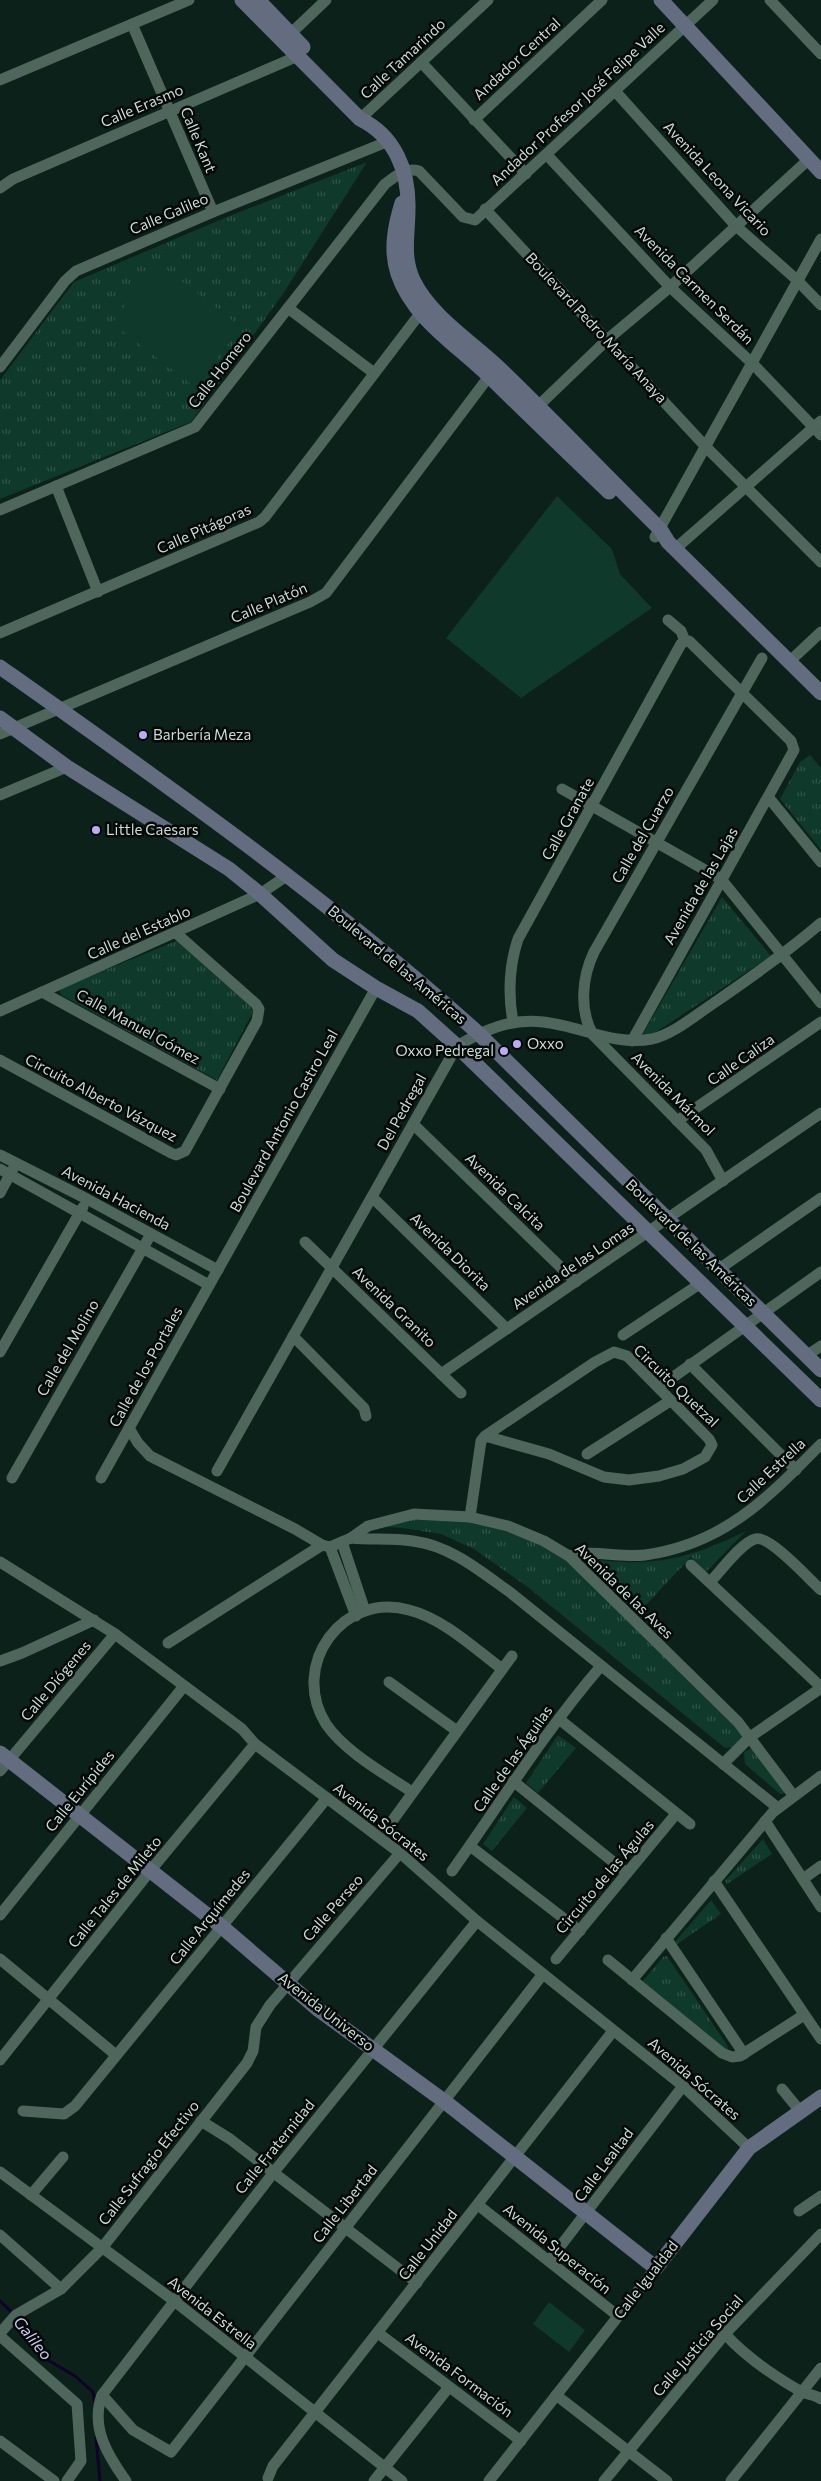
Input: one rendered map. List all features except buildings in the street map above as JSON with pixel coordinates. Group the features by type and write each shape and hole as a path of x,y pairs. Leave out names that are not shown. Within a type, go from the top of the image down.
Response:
{"street":[{"path":"0,80 189,0"},
{"path":"242,0 287,37 298,56 367,119"},
{"path":"258,0 287,37 389,141 397,153 404,171 406,196 402,202 395,226 395,257 403,286 534,410 821,693"},
{"path":"287,37 326,0"},
{"name":"Calle Tamarindo","path":"367,119 421,62 488,0"},
{"name":"Andador Central","path":"474,120 602,0"},
{"path":"661,0 821,172"},
{"name":"Andador Profesor José Felipe Valle","path":"485,209 547,155 713,0"},
{"path":"770,0 821,54"},
{"name":"Calle Kant","path":"132,24 213,212"},
{"name":"Calle Erasmo","path":"0,188 13,179 298,56"},
{"path":"421,62 526,174"},
{"name":"Avenida Leona Vicario","path":"615,91 736,226 797,280 821,305"},
{"name":"Calle Galileo","path":"0,367 65,281 76,271 213,212 389,141"},
{"name":"Avenida Carmen Serdán","path":"547,155 670,287 753,364 818,428"},
{"path":"534,410 608,339 670,287 808,160"},
{"path":"404,171 418,171 467,219 475,220 485,209"},
{"name":"Calle Homero","path":"0,510 195,427 375,195 385,184 404,171"},
{"name":"Boulevard Pedro María Anaya","path":"485,209 608,339 706,447 821,562"},
{"path":"665,540 706,447 821,239"},
{"name":"Calle Pitágoras","path":"0,633 259,522 265,517 425,307"},
{"path":"288,308 374,373"},
{"name":"Calle Platón","path":"7,732 310,602 326,593 493,371"},
{"path":"665,540 745,486 818,428"},
{"path":"56,486 98,592"},
{"path":"668,620 681,631 685,641 689,641 742,692"},
{"path":"790,662 821,632"},
{"name":"Calle Granate","path":"513,1022 510,995 511,963 518,939 681,644 685,641"},
{"name":"Calle del Cuarzo","path":"593,1035 588,1026 584,1002 588,964 762,658"},
{"name":"Boulevard de las Américas","path":"0,667 288,876 433,993 478,1033 821,1370"},
{"name":"Avenida de las Lajas","path":"632,1041 721,879 794,753 794,746 742,692"},
{"name":"Boulevard de las Américas","path":"0,718 7,732 67,767 229,869 260,894 333,960 376,988 418,1011 457,1046 821,1400"},
{"path":"0,795 67,767"},
{"path":"562,789 721,879 821,1003"},
{"path":"769,798 821,862"},
{"name":"Calle del Establo","path":"0,1010 260,894 288,876"},
{"name":"Del Pedregal","path":"217,1471 457,1046 478,1033 513,1022 544,1022 593,1035 632,1041 653,1039 678,1027 783,956 821,923"},
{"name":"Circuito Alberto Vázquez","path":"0,1060 176,1155 185,1151 257,1021 259,1009 256,1004 176,933"},
{"name":"Boulevard Antonio Castro Leal","path":"218,1270 376,988"},
{"name":"Calle Manuel Gómez","path":"42,992 220,1089"},
{"path":"418,1011 433,993"},
{"name":"Calle Caliza","path":"677,1121 821,1022"},
{"name":"Avenida Mármol","path":"593,1035 706,1150 722,1181"},
{"name":"Avenida de las Lomas","path":"441,1374 821,1113"},
{"name":"Avenida Calcita","path":"413,1124 576,1282"},
{"name":"Avenida Hacienda","path":"0,1155 87,1199 218,1270"},
{"path":"0,1193 16,1163"},
{"name":"Avenida Hacienda","path":"0,1169 209,1285"},
{"name":"Avenida Diorita","path":"372,1197 507,1329"},
{"path":"719,1269 821,1198"},
{"path":"0,1352 87,1199"},
{"name":"Calle del Molino","path":"12,1478 151,1234"},
{"name":"Avenida Granito","path":"305,1242 461,1393"},
{"name":"Calle de los Portales","path":"101,1478 218,1270"},
{"path":"665,1383 762,1312 821,1272"},
{"path":"623,1335 701,1283"},
{"path":"293,1336 364,1408 366,1416"},
{"path":"806,1356 821,1346"},
{"name":"Circuito Quetzal","path":"614,1352 627,1356 709,1439 712,1448 708,1455 695,1463 671,1473 629,1480 604,1477 549,1454 485,1436 603,1356 614,1352"},
{"path":"690,1364 796,1470"},
{"path":"587,1454 670,1401"},
{"path":"129,1428 138,1443 150,1456 326,1546 361,1613"},
{"path":"470,1517 480,1445 485,1436"},
{"name":"Calle Estrella","path":"569,1556 584,1554 625,1556 674,1550 714,1533 753,1510 821,1444"},
{"name":"Avenida de las Aves","path":"347,1540 368,1526 414,1514 470,1517 522,1531 569,1556 707,1691 750,1737 793,1796"},
{"path":"710,1582 748,1543 757,1538 762,1538 774,1546 821,1590"},
{"path":"347,1540 361,1613"},
{"name":"Avenida de las Aves","path":"168,1643 326,1546 347,1540 414,1541 445,1550 467,1562 511,1593 778,1808"},
{"name":"Avenida Sócrates","path":"0,1562 116,1634 242,1729 255,1744 400,1853 476,1920 683,2086 749,2148"},
{"path":"691,1565 821,1687 750,1737 723,1764"},
{"path":"412,1792 336,1736 326,1724 314,1696 313,1675 322,1647 338,1628 361,1613 386,1607 421,1614 452,1632 502,1669"},
{"path":"0,1661 94,1620"},
{"name":"Calle Diógenes","path":"3,1761 116,1634"},
{"path":"390,1824 512,1656"},
{"name":"Calle de las Águilas","path":"452,1871 513,1781 601,1666"},
{"path":"389,1682 457,1731"},
{"name":"Calle Eurípides","path":"0,1915 184,1686"},
{"path":"559,1719 690,1824"},
{"name":"Calle Tales de Mileto","path":"0,2060 150,1871 255,1744"},
{"name":"Avenida Universo","path":"3,1761 79,1815 221,1926 288,1984 444,2101 656,2268"},
{"path":"632,1980 765,1821 778,1808 821,1776"},
{"path":"513,1781 628,1873"},
{"name":"Calle Arquímedes","path":"23,2111 57,2114 70,2112 327,1798"},
{"name":"Circuito de las Águlas","path":"556,1959 676,1814"},
{"path":"765,1821 821,1907"},
{"path":"470,1846 580,1931"},
{"name":"Calle Perseo","path":"288,1984 400,1853"},
{"path":"803,1879 821,1866"},
{"path":"714,1881 821,2039"},
{"name":"Calle Fraternidad","path":"100,2398 173,2300 476,1920"},
{"path":"666,1938 744,2054"},
{"path":"0,1959 116,2055"},
{"path":"608,1960 722,2053 732,2057 744,2054 804,2015"},
{"name":"Calle Libertad","path":"100,2398 133,2430 170,2452 544,1974"},
{"name":"Calle Sufragio Efectivo","path":"0,2335 16,2315 61,2289 102,2248 247,2063 253,2051 256,2027 260,2019 288,1984"},
{"name":"Calle Unidad","path":"268,2478 273,2466 315,2415 613,2031"},
{"name":"Calle Lealtad","path":"549,2262 683,2086"},
{"path":"782,2089 800,2111"},
{"name":"Calle Igualdad","path":"489,2481 749,2148 821,2097"},
{"path":"201,2121 230,2139 417,2283"},
{"path":"31,2195 63,2157"},
{"name":"Avenida Estrella","path":"0,2172 173,2300 315,2415 402,2481"},
{"path":"799,2211 821,2196"},
{"name":"Avenida Superación","path":"478,2205 618,2316"},
{"name":"Calle Justicia Social","path":"604,2481 725,2334 821,2234"},
{"path":"0,2235 61,2289"},
{"name":"Avenida Formación","path":"378,2334 521,2441"},
{"path":"725,2334 738,2348 802,2393 815,2394 821,2399"},
{"path":"0,2335 74,2400 78,2410 81,2462 67,2481"},
{"path":"731,2481 821,2368"},
{"path":"374,2481 449,2387"},
{"path":"556,2395 667,2481"},
{"path":"78,2410 100,2398"},
{"path":"100,2398 98,2419 105,2450 126,2481"},
{"path":"0,2441 54,2481"}],"green space":[{"path":"367,162 283,294 191,422 0,499 0,380 74,282 227,217"},
{"path":"158,263 241,327 195,387 112,323"},
{"path":"557,496 612,549 620,574 652,608 521,698 446,638"},
{"path":"810,755 821,768 821,850 780,799 800,762"},
{"path":"722,897 771,956 650,1036 641,1037"},
{"path":"181,939 254,1010 217,1080 61,995 59,989"},
{"path":"400,1519 481,1520 550,1542 745,1731 741,1740 734,1747 725,1748 529,1588 474,1549 441,1534 384,1527"},
{"path":"746,1531 706,1572 691,1557 644,1607 592,1559 634,1562 672,1558 707,1548"},
{"path":"558,1735 576,1748 538,1793 526,1783"},
{"path":"753,1747 785,1792 783,1794 780,1794 745,1764 744,1752"},
{"path":"514,1797 527,1808 492,1851 483,1844"},
{"path":"763,1839 772,1854 727,1884 725,1881"},
{"path":"711,1900 721,1914 677,1944 675,1942"},
{"path":"667,1956 727,2045 728,2050 724,2049 642,1982 663,1957"},
{"path":"549,2302 585,2330 569,2352 533,2324"}],"waterway":[{"name":"Galileo","path":"0,2301 24,2324 48,2360 75,2376 93,2392 95,2403"},
{"name":"Galileo","path":"96,2437 100,2481"}],"place":[{"name":"Barbería Meza","path":"143,735"},
{"name":"Little Caesars","path":"96,830"},
{"name":"Oxxo","path":"517,1044"},
{"name":"Oxxo Pedregal","path":"504,1051"}]}
